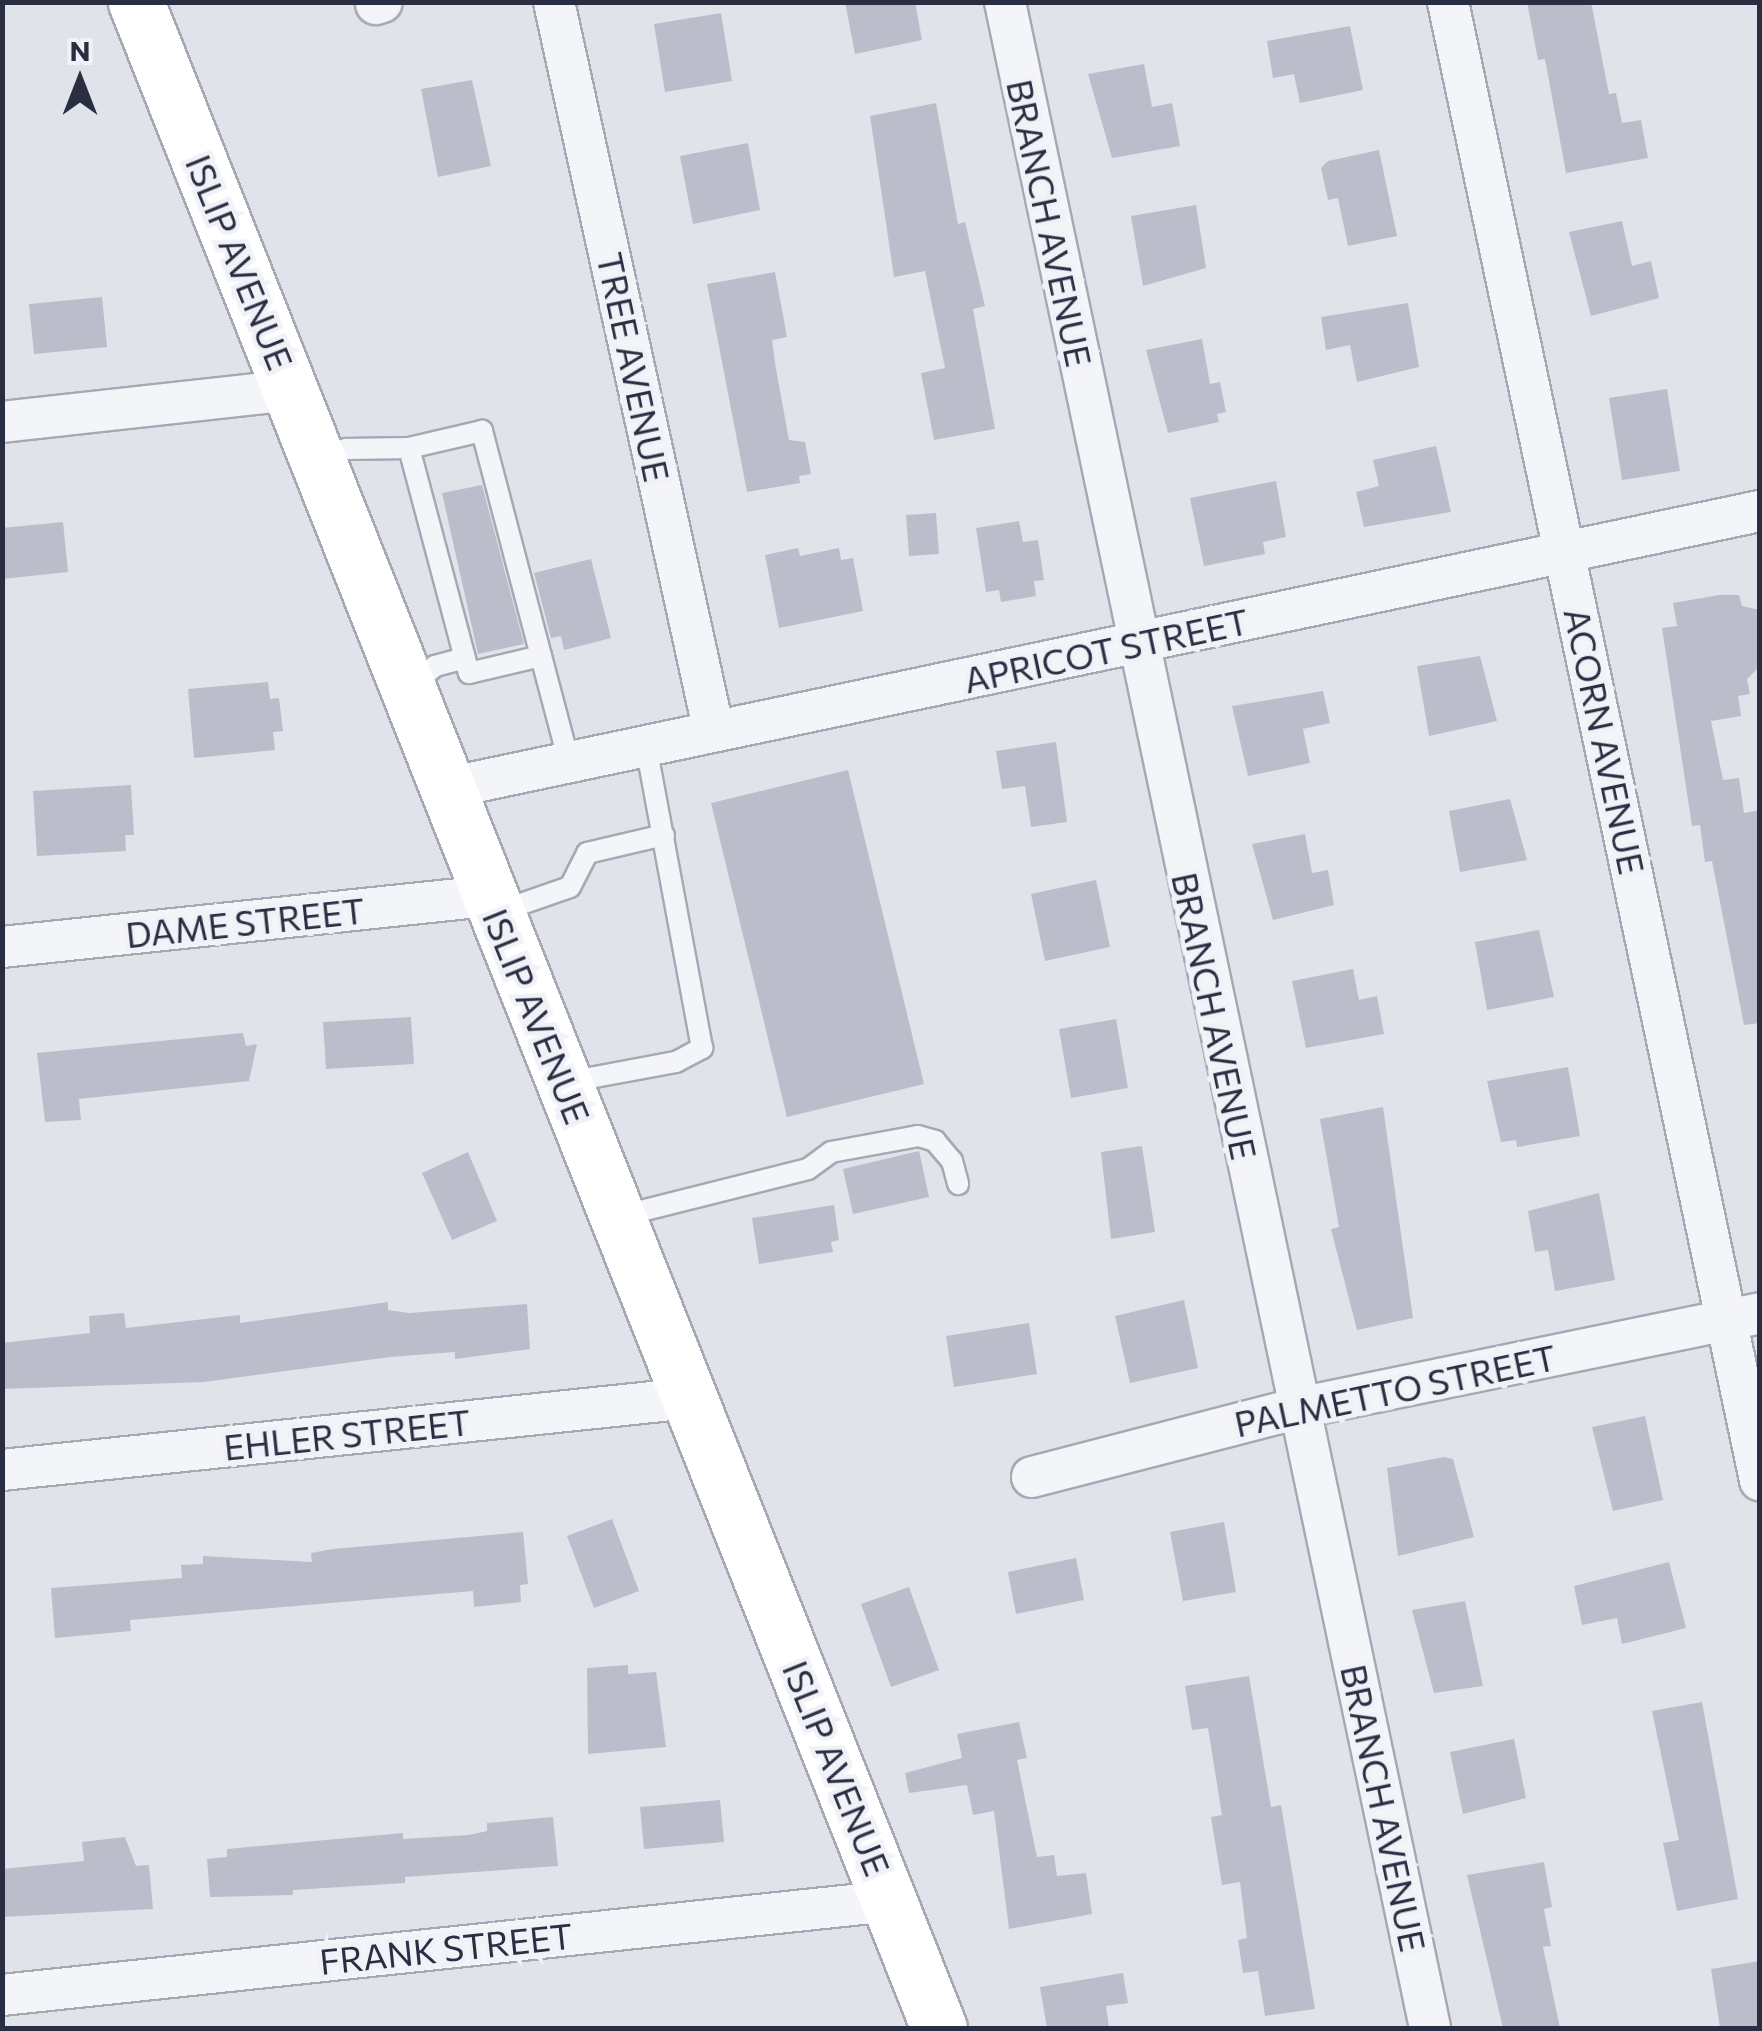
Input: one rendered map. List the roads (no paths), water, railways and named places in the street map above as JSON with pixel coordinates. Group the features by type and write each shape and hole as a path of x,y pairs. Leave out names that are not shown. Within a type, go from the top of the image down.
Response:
{"main road":[{"name":"ISLIP AVENUE","path":"136,2 452,787 492,904 590,1078 619,1217 939,2028"}],"street":[{"name":"TREE AVENUE","path":"554,2 714,732"},
{"name":"BRANCH AVENUE","path":"1005,2 1136,644 1430,2028"},
{"name":"ACORN AVENUE","path":"1448,2 1566,554 1742,1316 1760,1480"},
{"path":"2,422 291,390"},
{"name":"APRICOT STREET","path":"452,787 1760,511"},
{"name":"DAME STREET","path":"2,948 492,904"},
{"name":"PALMETTO STREET","path":"1032,1477 1298,1408 1742,1316"},
{"name":"EHLER STREET","path":"2,1470 690,1398"},
{"name":"FRANK STREET","path":"2,1995 890,1901"}],"lane":[{"path":"319,461 346,449 409,448 482,431 520,615 541,656 569,762"},
{"path":"409,448 439,529 464,629 468,673 541,656"},
{"path":"409,688 435,666 464,658"},
{"path":"590,1078 694,1057 702,1048 646,746"},
{"path":"492,904 557,895 576,880 576,865 588,853 664,836"},
{"path":"619,1217 808,1169 846,1148 918,1136 935,1142 952,1161 958,1184"}]}
